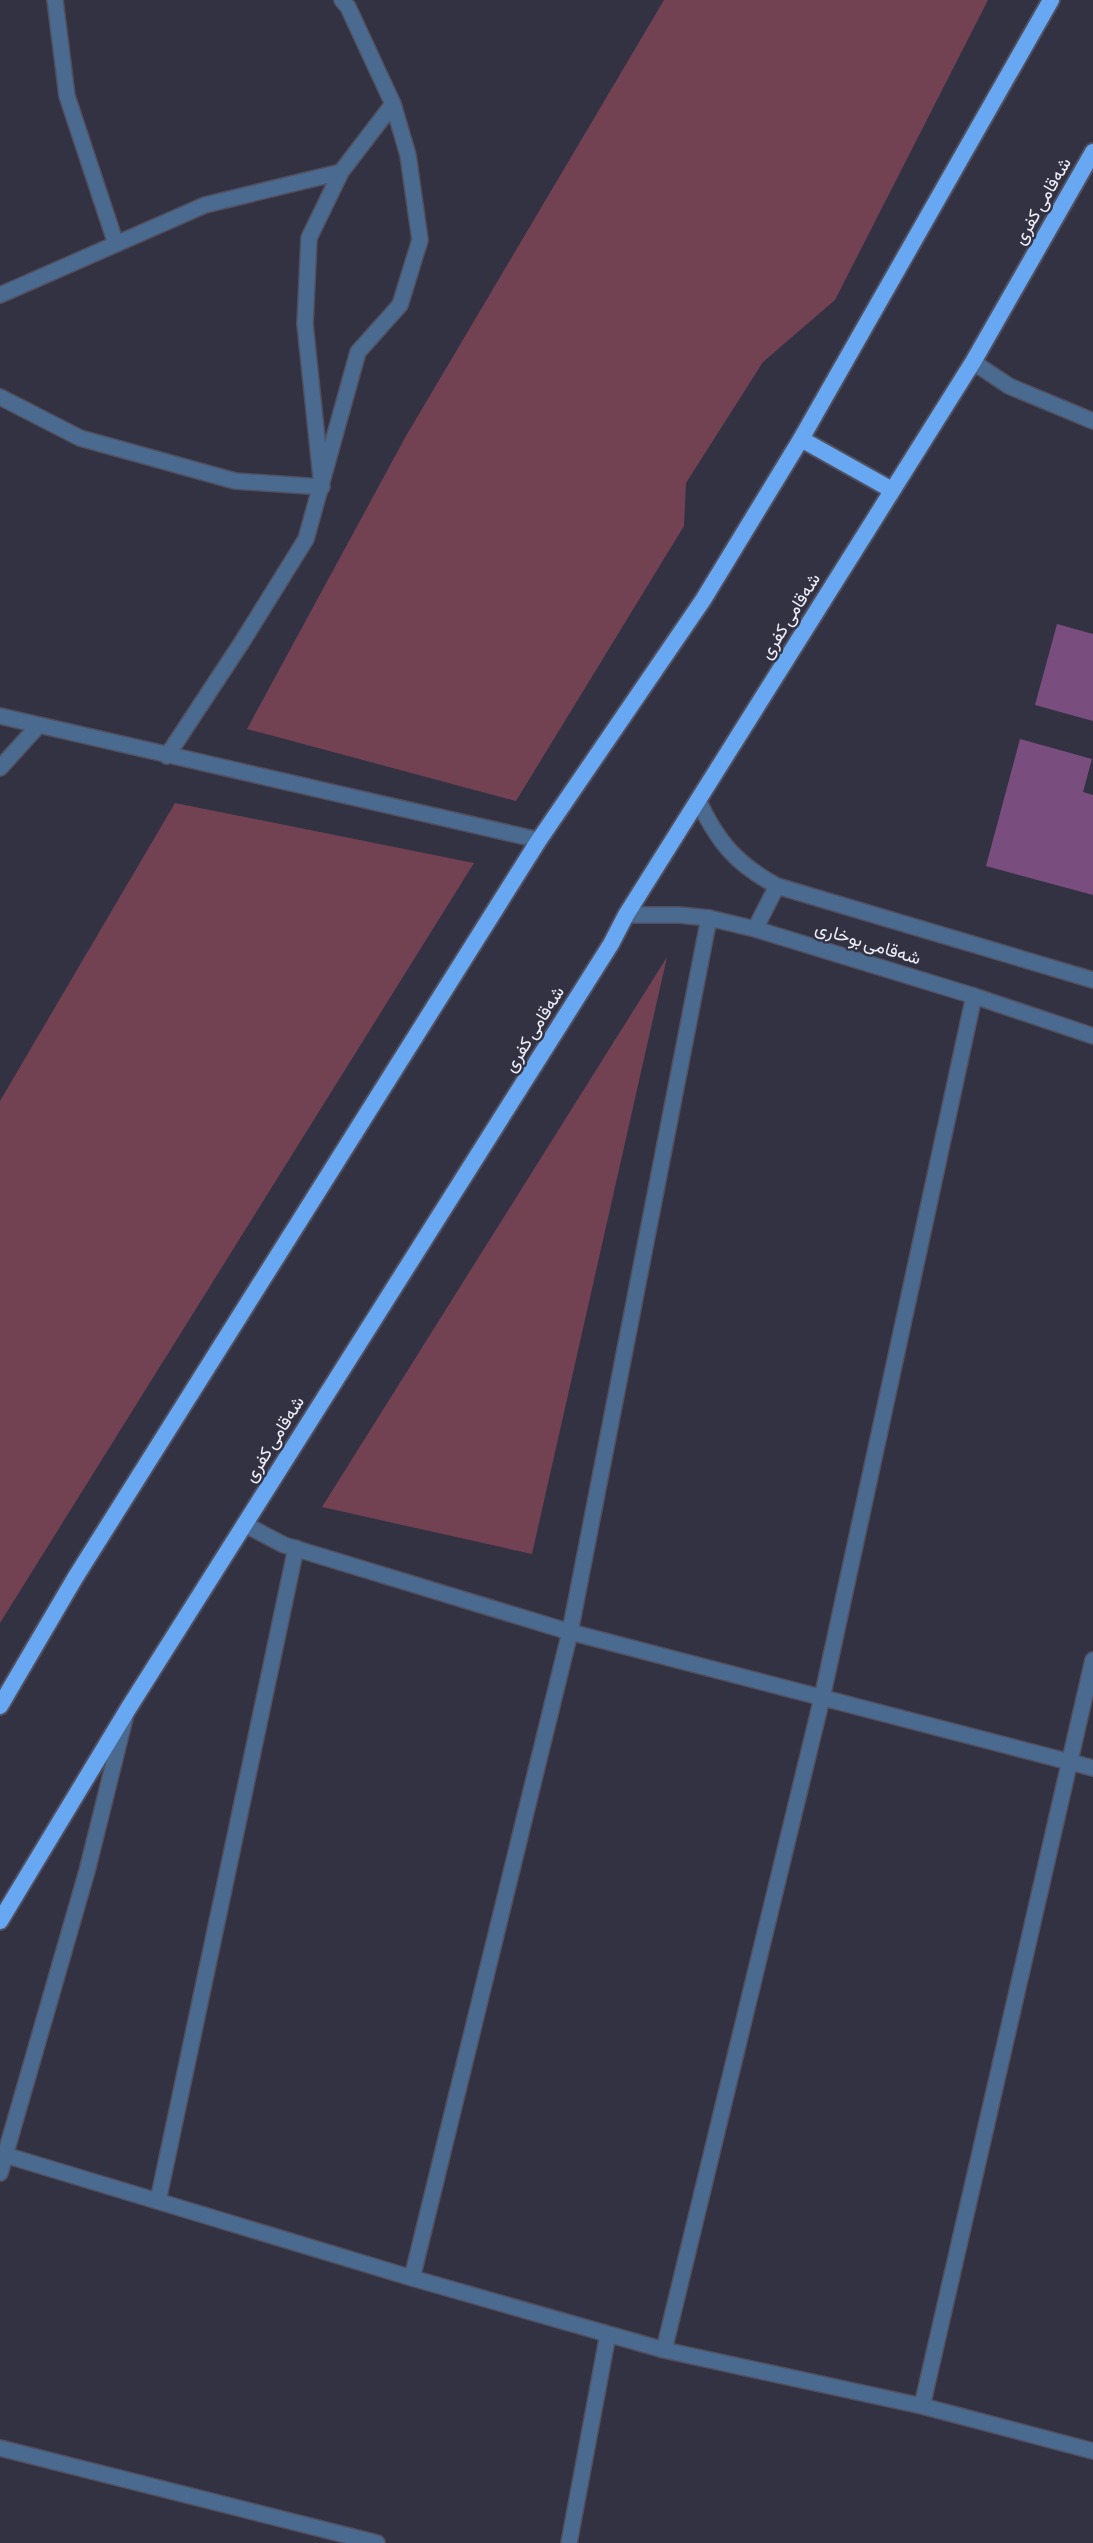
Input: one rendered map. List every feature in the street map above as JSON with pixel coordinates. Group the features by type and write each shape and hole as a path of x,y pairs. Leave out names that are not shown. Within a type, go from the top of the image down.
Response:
{"highway":[{"path":"0,1706 75,1578 539,840 703,600 801,439 1051,0"},
{"name":"شەقامی کفری","path":"0,1922 128,1709 611,944 626,915 973,362 1093,152"},
{"path":"801,439 892,490"}],"street":[{"path":"55,0 67,96 116,244"},
{"path":"167,756 306,539 358,352 400,305 420,240 408,155 393,104 348,7 342,0"},
{"path":"322,487 305,324 309,238 341,172 393,104"},
{"path":"0,295 205,205 341,172"},
{"path":"973,362 1009,386 1093,421"},
{"path":"0,397 80,438 235,481 322,487"},
{"path":"0,716 539,840"},
{"path":"0,768 39,726"},
{"name":"شەقامی بوخاری","path":"698,800 723,845 756,875 777,886 1093,980"},
{"path":"755,929 777,886"},
{"name":"شەقامی بوخاری","path":"626,915 679,915 709,918 755,929 974,996 1093,1036"},
{"path":"412,2278 570,1632 709,918"},
{"path":"664,2350 822,1698 974,996"},
{"path":"244,1524 284,1545 570,1632 1093,1768"},
{"path":"158,2201 296,1548"},
{"path":"922,2406 1093,1660"},
{"path":"0,2173 87,1871 128,1709"},
{"path":"5,2155 412,2278 664,2350 922,2406 1093,2451"},
{"path":"569,2543 608,2334"},
{"path":"0,2448 378,2543"}],"shaded area":[{"path":"664,0 988,0 835,300 763,362 686,483 684,526 516,801 247,729 406,436"},
{"path":"175,803 474,863 0,1623 0,1101"},
{"path":"667,957 532,1554 322,1507"}],"building":[{"path":"1057,624 1093,634 1093,721 1035,705"},
{"path":"1020,739 1092,759 1083,792 1093,795 1093,895 986,866"}]}
